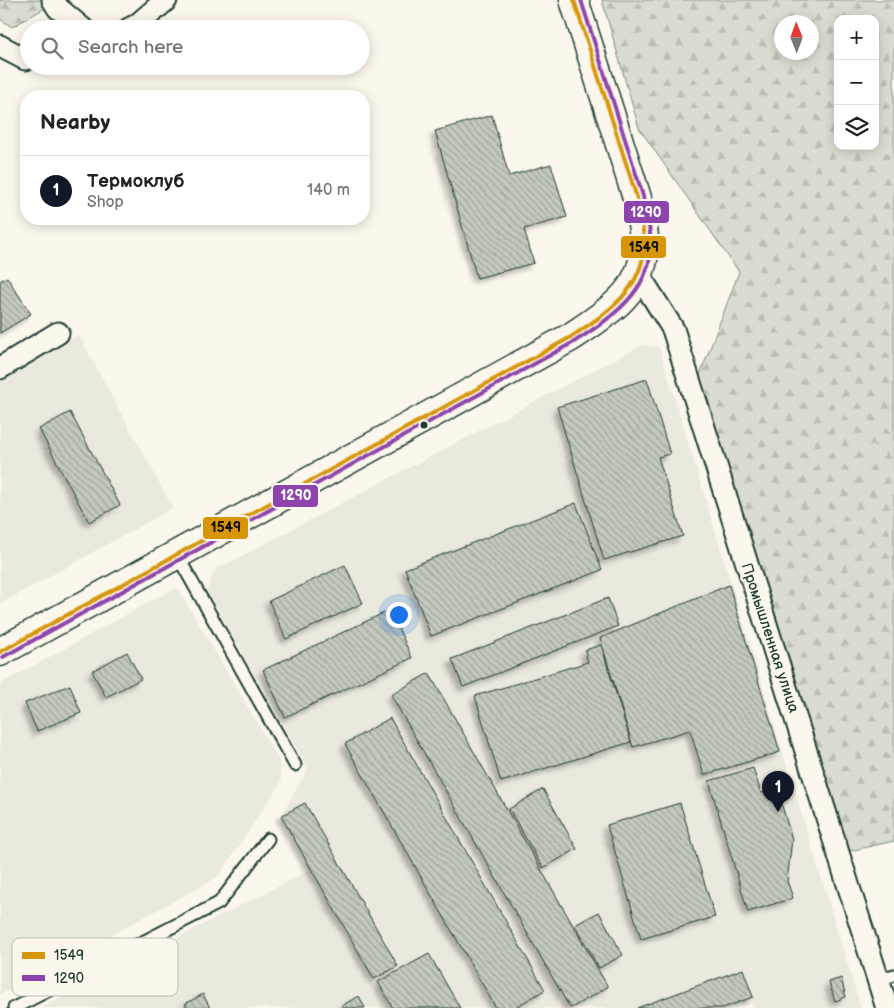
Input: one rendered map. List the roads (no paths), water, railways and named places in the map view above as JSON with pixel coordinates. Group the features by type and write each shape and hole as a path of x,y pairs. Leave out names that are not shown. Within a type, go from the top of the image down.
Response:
{"main road":[{"path":"0,652 571,337 610,311 629,291 639,275 644,252 643,227 637,198 574,0"}],"street":[{"path":"53,0 58,8 72,20"},
{"path":"143,20 166,0"},
{"path":"0,46 20,56"},
{"name":"Промышленная улица","path":"639,275 673,329 886,978 887,1008"},
{"path":"0,368 58,333"}],"lane":[{"path":"177,555 295,765"},
{"path":"151,938 219,903 268,838"},
{"path":"14,1008 37,996"}],"place":[{"name":"Термоклуб","path":"778,812"}]}
